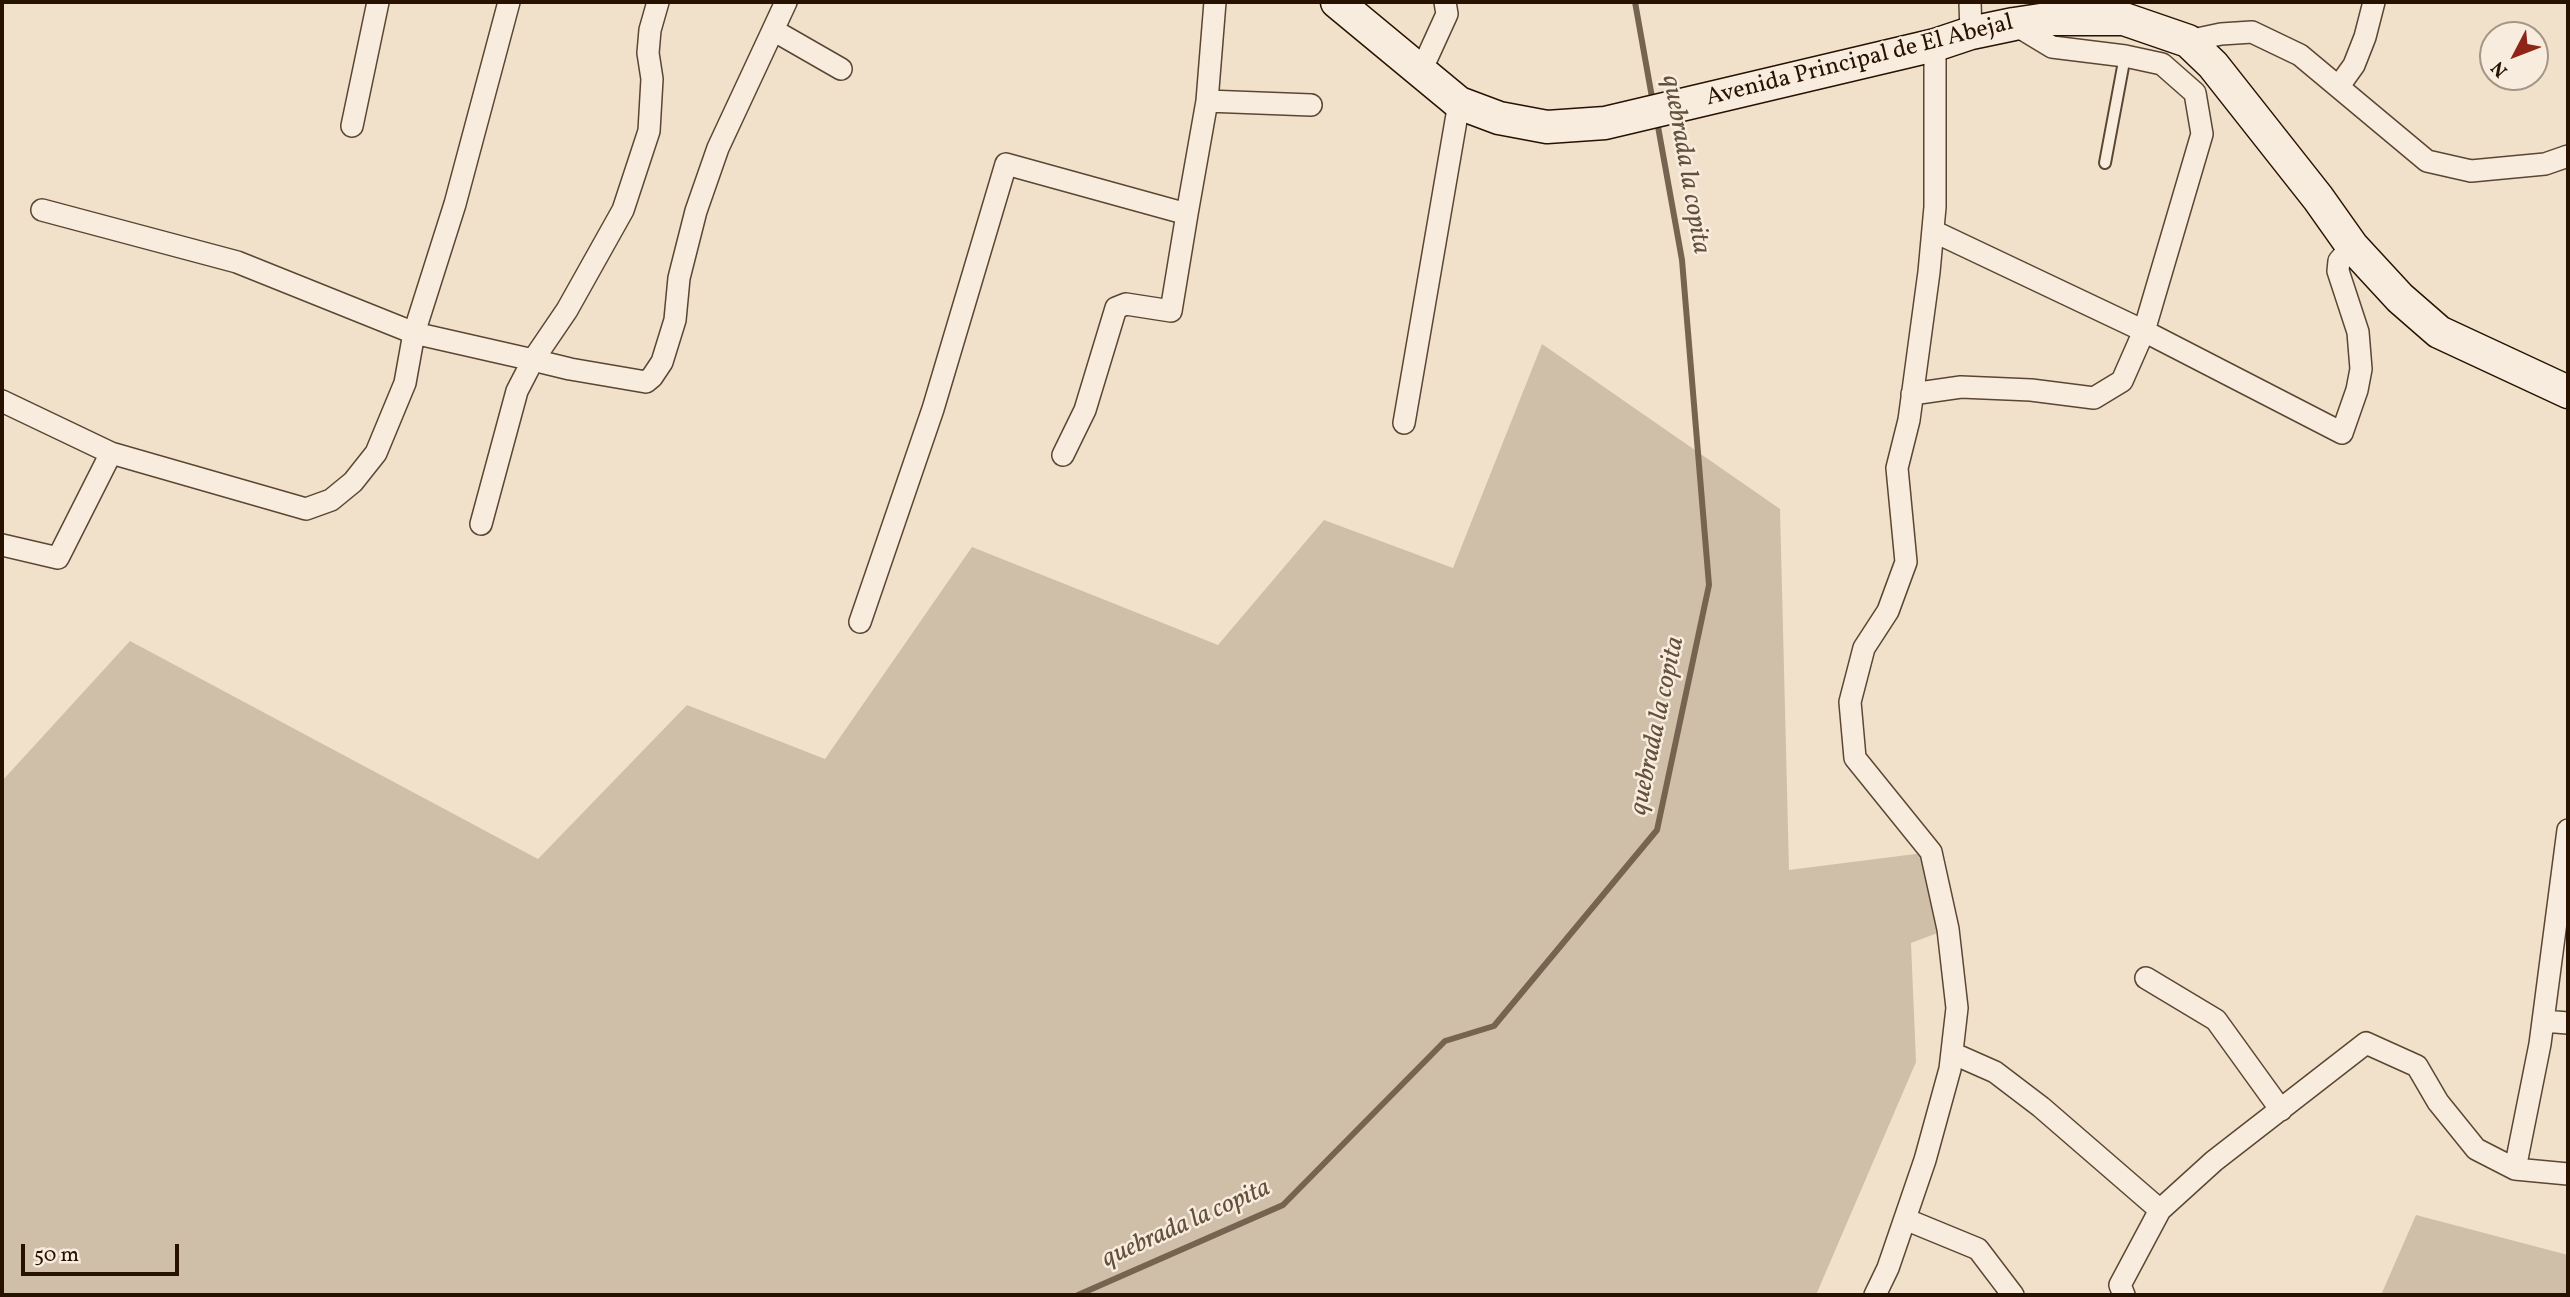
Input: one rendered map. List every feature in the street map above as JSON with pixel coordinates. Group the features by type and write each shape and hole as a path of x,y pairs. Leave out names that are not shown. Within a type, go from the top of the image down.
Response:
{"main road":[{"name":"Avenida Principal de El Abejal","path":"1337,2 1460,103 1499,118 1547,127 1605,122 1936,45 2014,23 2046,19 2124,19 2188,41 2213,65 2318,198 2352,247 2400,298 2439,332 2568,391"}],"street":[{"path":"352,126 378,2"},
{"path":"2,401 111,453 306,509 331,500 353,482 376,453 405,383 414,333 455,204 509,2"},
{"path":"481,524 517,391 533,360 567,310 623,210 649,131 652,79 649,41 657,2"},
{"path":"42,210 237,262 414,333 646,382 662,362 675,320 679,278 696,211 718,148 786,2"},
{"path":"1063,456 1085,410 1116,308 1126,304 1171,311 1207,101 1215,2"},
{"path":"1421,71 1447,14 1445,2"},
{"path":"1970,2 1971,33"},
{"path":"2339,86 2354,65 2374,2"},
{"path":"1912,394 1961,387 2031,390 2094,398 2122,381 2144,331 2202,134 2195,93 2162,64 2125,56 2052,47 2014,23"},
{"path":"773,30 841,69"},
{"path":"2188,41 2221,34 2252,32 2300,55 2427,161 2471,171 2544,164 2568,156"},
{"path":"1875,1295 1888,1268 1928,1147 1950,1069 1957,1008 1948,929 1931,852 1856,758 1850,702 1864,648 1888,611 1906,562 1897,468 1909,420 1933,231 1936,45"},
{"path":"1207,101 1311,105"},
{"path":"1404,423 1460,103"},
{"path":"860,622 933,409 1006,164 1187,214"},
{"path":"1933,231 2144,331 2342,433 2357,390 2361,369 2358,332 2338,271 2339,261 2352,247"},
{"path":"2,545 58,558 111,453"},
{"path":"2515,1169 2543,1021 2566,872 2568,830"},
{"path":"2146,978 2216,1020 2281,1110"},
{"path":"2543,1021 2568,1023"},
{"path":"2124,1295 2120,1285 2160,1210 2214,1161 2366,1043 2417,1066 2438,1102 2476,1149 2515,1169 2568,1174"},
{"path":"1952,1053 2004,1079 2041,1107 2160,1210"},
{"path":"1905,1219 1978,1249 2013,1295"}],"lane":[{"path":"2105,163 2125,56"}],"shaded area":[{"path":"1542,344 1780,509 1789,870 1931,852 1948,929 1911,943 1916,1062 1816,1295 2,1295 2,781 130,641 538,859 687,705 825,759 972,547 1218,645 1324,520 1453,568"},
{"path":"2416,1215 2568,1255 2568,1295 2381,1295"}],"waterway":[{"name":"quebrada la copita","path":"1635,2 1653,103"},
{"name":"quebrada la copita","path":"1078,1295 1283,1205 1445,1041 1494,1026 1657,830 1709,585 1682,260 1657,121"}]}
